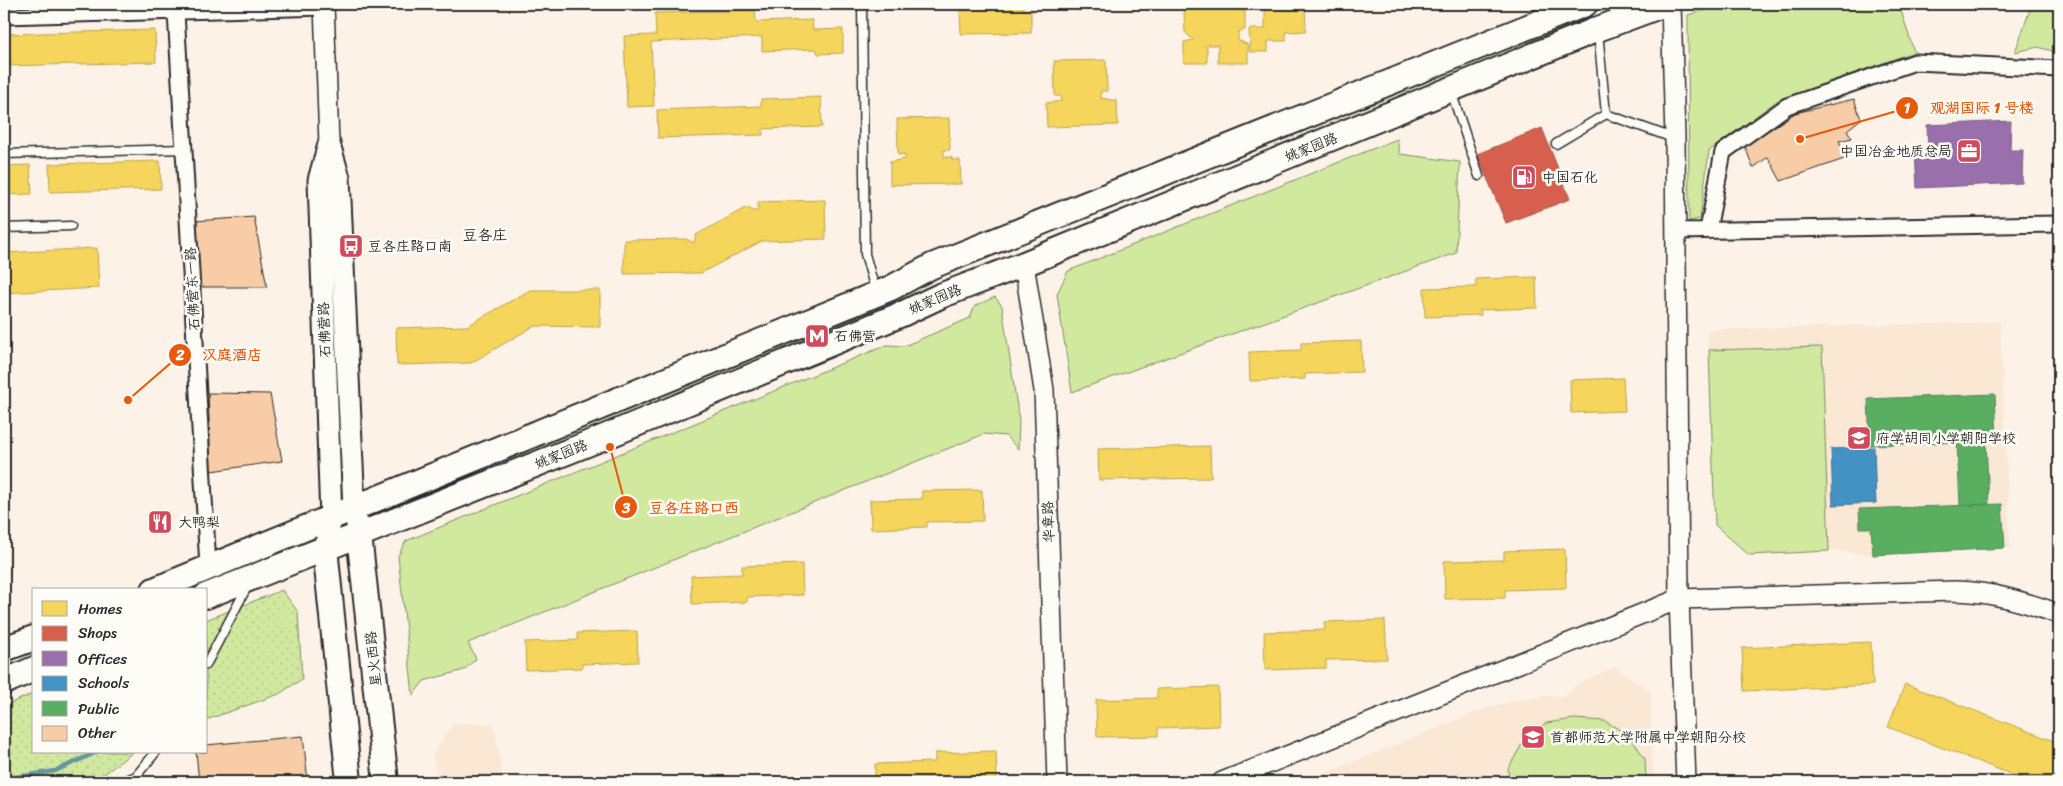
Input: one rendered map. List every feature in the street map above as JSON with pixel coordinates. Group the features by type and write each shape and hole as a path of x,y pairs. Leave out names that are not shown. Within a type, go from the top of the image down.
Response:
{"main road":[{"name":"姚家园路","path":"159,588 876,294 942,262 1585,4"},
{"name":"姚家园路","path":"208,595 616,432 902,314 940,296 1024,264 1598,29 1665,4"},
{"name":"石佛营路","path":"329,144 339,178 354,508 359,535"},
{"name":"石佛营路","path":"325,548 330,518 319,180 329,144"},
{"name":"星火西路","path":"359,535 386,782"},
{"path":"325,548 349,782"},
{"path":"4,649 32,639"},
{"path":"4,682 32,670"}],"street":[{"path":"1671,4 1675,138 1679,599 1686,782"},
{"path":"4,16 81,9 176,12 324,5"},
{"name":"石佛营路","path":"324,5 329,144"},
{"name":"石佛营东一路","path":"176,12 208,567"},
{"path":"1708,230 1723,152 1787,106 1915,62 2059,69"},
{"path":"1676,231 2059,224"},
{"name":"华章路","path":"1024,264 1044,390 1057,782"},
{"path":"1222,782 1679,599 1966,591 1986,592 2014,598 2059,614"}],"lane":[{"path":"862,4 865,254 876,294"},
{"path":"1598,29 1606,114"},
{"path":"1451,89 1479,176"},
{"path":"1606,114 1675,138"},
{"path":"1556,144 1606,114"},
{"path":"4,154 184,149"},
{"path":"4,228 71,226"},
{"path":"208,661 253,577"},
{"path":"122,782 136,776 154,754"}],"shaded area":[{"name":"府学胡同小学朝阳学校","path":"2000,322 2010,548 1873,555 1835,550 1749,555 1715,525 1708,330"},
{"name":"首都师范大学附属中学朝阳分校","path":"1615,667 1650,691 1653,782 1303,782 1495,705 1544,696 1564,697 1579,683"},
{"path":"453,724 493,724 504,782 437,782 433,754"}],"green space":[{"path":"1725,4 1899,4 1914,52 1778,100 1709,151 1700,219 1689,221 1688,15"},
{"path":"2032,4 2059,4 2059,53 2038,47 2015,52"},
{"path":"1397,139 1400,154 1460,162 1456,253 1072,392 1057,294 1068,271"},
{"path":"995,297 1002,306 1019,420 1018,449 1006,436 984,434 468,643 476,659 464,670 424,681 413,695 398,556 406,541 887,345 904,346 970,318 975,306"},
{"path":"1822,347 1829,551 1749,555 1715,525 1709,350"},
{"path":"282,590 298,612 302,679 279,694 208,719 208,619"},
{"path":"32,694 32,754 130,754 94,782 4,782 4,706"},
{"path":"1574,719 1605,721 1630,736 1645,759 1646,782 1509,782 1508,769 1522,744 1546,723"}],"building: Homes":[{"path":"975,4 1015,4 1015,6 1023,6 1023,10 1031,9 1031,33 961,34 960,11 975,9"},
{"path":"1218,4 1236,4 1237,10 1245,11 1245,30 1238,32 1238,40 1248,45 1248,63 1218,63 1218,45 1207,45 1207,63 1184,63 1184,42 1193,40 1185,32 1184,12 1195,5 1207,5 1213,10"},
{"path":"1265,4 1305,4 1306,31 1286,32 1286,41 1268,41 1268,52 1250,52 1249,29 1265,29"},
{"path":"1306,4 1329,4 1329,7 1306,7"},
{"path":"1340,4 1370,4 1370,7 1340,7"},
{"path":"755,10 756,22 812,20 813,30 843,29 843,53 818,54 816,49 762,51 762,37 651,42 654,106 627,107 624,36 656,35 655,13"},
{"path":"155,30 156,62 4,66 4,34"},
{"path":"1106,60 1107,91 1101,91 1101,98 1117,101 1118,125 1047,127 1046,103 1062,101 1061,96 1055,96 1054,61"},
{"path":"821,97 822,127 763,129 763,135 658,138 657,110 761,106 761,99"},
{"path":"949,118 950,150 944,150 944,157 960,160 961,184 890,185 890,162 905,159 905,154 898,155 897,119"},
{"path":"160,161 161,189 50,192 49,164"},
{"path":"30,165 32,194 4,195 4,166"},
{"path":"825,200 826,239 762,241 701,273 624,274 624,240 686,239 694,243 696,235 747,207 753,211 758,211 758,202"},
{"path":"97,248 99,288 4,293 4,253"},
{"path":"1536,277 1537,308 1480,310 1481,315 1425,317 1424,288 1476,287 1476,279"},
{"path":"530,290 600,290 600,327 534,326 471,363 397,365 396,328 467,326"},
{"path":"1361,341 1362,372 1305,374 1305,379 1250,381 1249,352 1301,350 1301,343"},
{"path":"1623,378 1625,411 1571,413 1570,380"},
{"path":"1210,446 1211,478 1099,480 1098,449"},
{"path":"982,490 983,521 927,522 927,527 871,529 870,500 922,499 922,491"},
{"path":"1565,549 1566,588 1505,590 1505,598 1445,599 1444,561 1504,560 1504,551"},
{"path":"802,564 803,595 747,597 747,602 692,604 691,576 742,574 742,566"},
{"path":"1385,620 1387,659 1326,660 1326,668 1265,670 1264,632 1325,630 1324,622"},
{"path":"637,631 638,662 582,664 582,668 526,670 525,642 578,640 577,633"},
{"path":"1871,642 1873,685 1744,691 1742,648"},
{"path":"1905,684 2059,743 2059,782 2031,782 1888,727"},
{"path":"1218,687 1219,726 1158,728 1158,736 1097,737 1096,700 1157,698 1157,689"},
{"path":"996,751 997,782 875,782 875,764 935,762 935,753"}],"building: Shops":[{"name":"中国石化","path":"1542,128 1570,199 1506,223 1477,154"}],"building: Offices":[{"path":"2011,121 2010,150 2023,150 2022,183 1917,188 1915,152 1928,151 1927,125"}],"building: Schools":[{"path":"1874,447 1876,503 1833,505 1831,449"}],"building: Public":[{"path":"1995,394 1997,441 1870,445 1868,399"},
{"path":"1986,441 1989,504 1960,505 1957,442"},
{"path":"2002,504 2005,548 1873,555 1871,528 1860,528 1859,509"}],"building: Other":[{"path":"1854,99 1861,119 1847,130 1852,138 1839,141 1847,158 1781,181 1768,157 1753,168 1745,146 1795,113"},
{"path":"254,217 267,287 197,287 194,221"},
{"path":"208,393 270,394 282,461 211,471"},
{"path":"303,736 308,782 199,782 196,754 208,754 208,745"}],"waterway":[{"path":"4,779 55,771 93,754"}],"place":[{"name":"观湖国际 1 号楼","path":"1800,139"},
{"name":"中国冶金地质总局","path":"1969,151"},
{"name":"中国石化","path":"1524,177"},
{"name":"豆各庄路口南","path":"351,246"},
{"name":"石佛营","path":"817,336"},
{"name":"汉庭酒店","path":"128,400"},
{"name":"府学胡同小学朝阳学校","path":"1859,438"},
{"name":"豆各庄路口西","path":"610,447"},
{"name":"大鸭梨","path":"160,522"},
{"name":"首都师范大学附属中学朝阳分校","path":"1533,737"}],"district":[{"name":"豆各庄","path":"485,235"}]}
